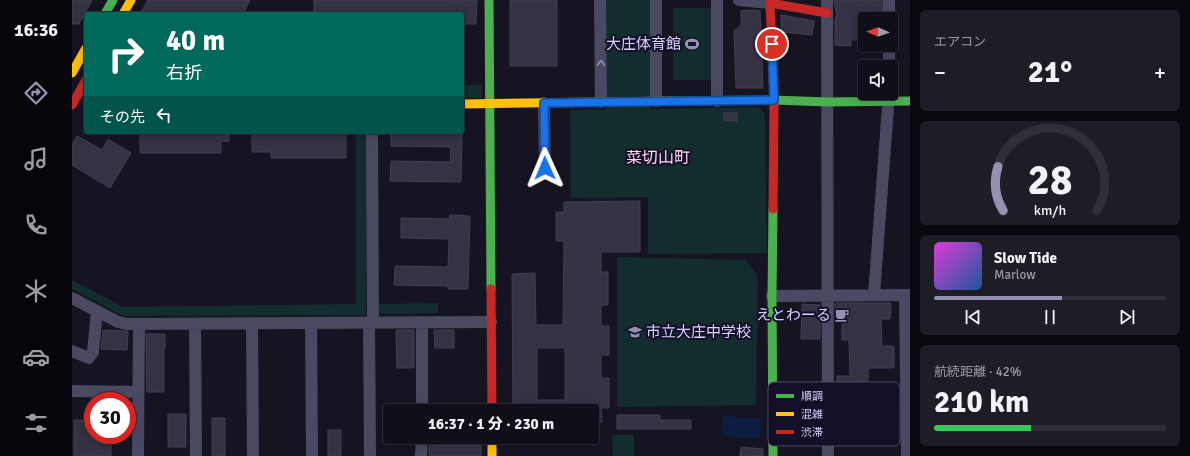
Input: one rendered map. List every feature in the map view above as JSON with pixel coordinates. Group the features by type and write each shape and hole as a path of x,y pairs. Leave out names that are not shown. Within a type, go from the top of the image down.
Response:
{"main road":[{"path":"106,12 113,0"},
{"path":"124,12 131,0"},
{"path":"489,0 492,404"},
{"path":"773,382 774,100 770,1 827,13"},
{"path":"72,73 84,52"},
{"path":"72,104 84,83"},
{"path":"898,99 910,101"},
{"path":"464,104 774,100 827,102 858,100"},
{"path":"492,444 492,456"},
{"path":"773,446 773,456"}],"street":[{"path":"600,0 601,102"},
{"path":"656,0 656,101"},
{"path":"717,0 717,101"},
{"path":"739,0 770,1"},
{"path":"827,0 828,382"},
{"path":"889,0 889,12"},
{"path":"874,295 889,100"},
{"path":"544,103 545,168"},
{"path":"370,456 372,134"},
{"path":"772,296 907,295 908,399 906,456"},
{"path":"72,298 118,322 126,324 491,322"},
{"path":"72,351 89,358 93,352 96,311"},
{"path":"311,323 312,456"},
{"path":"422,323 422,404"},
{"path":"138,456 139,324"},
{"path":"195,324 196,456"},
{"path":"252,324 254,456"},
{"path":"72,392 138,392"},
{"path":"422,444 422,456"},
{"path":"828,446 828,456"}],"green space":[{"path":"606,0 651,0 651,109 758,107 765,114 767,253 648,254 648,197 571,198 570,110 606,109"},
{"name":"大庄体育館","path":"673,8 711,8 711,80 673,80"},
{"path":"464,85 482,85 482,98 464,98"},
{"path":"356,134 367,134 366,315 123,316 72,289 72,280 123,307 356,304"},
{"path":"617,257 746,260 758,277 756,405 617,407"},
{"path":"438,303 438,313 382,314 379,312 379,304"},
{"path":"612,435 634,435 634,456 613,456"}],"water":[{"path":"723,416 762,419 760,439 722,436"}],"building":[{"path":"72,0 92,0 86,12 84,12 79,24 72,24"},
{"path":"148,0 250,0 244,12 141,12"},
{"path":"314,0 477,0 476,24 464,24 464,12 314,12"},
{"path":"510,0 557,0 557,66 510,66"},
{"path":"834,0 882,0 882,12 858,12 858,40 851,40 851,46 835,45 835,19 837,14"},
{"path":"741,11 760,11 763,88 736,88 734,31 741,25"},
{"path":"781,15 814,21 812,35 781,32"},
{"path":"724,113 737,113 737,121 724,120"},
{"path":"140,134 229,134 229,141 221,141 221,153 140,153"},
{"path":"252,134 346,134 346,158 271,158 271,152 252,152"},
{"path":"391,134 462,134 461,182 390,181 391,161 450,162 451,147 391,146"},
{"path":"77,136 102,150 108,139 131,153 110,188 72,165 72,145"},
{"path":"640,201 640,252 601,252 601,272 608,272 608,305 601,305 601,326 609,326 609,355 601,355 601,378 609,378 609,408 601,408 602,422 599,422 599,404 513,404 512,274 535,273 536,325 563,325 564,241 556,241 556,212 564,212 564,202","holes":["537,348 565,348 565,400 537,400"]},
{"path":"450,215 470,216 468,289 448,289 448,286 394,285 395,266 448,267 449,239 401,238 401,218 449,219"},
{"path":"891,303 890,319 881,319 882,346 894,346 894,368 868,368 868,382 837,382 837,376 850,376 849,340 842,340 842,320 835,320 835,304"},
{"path":"802,304 820,305 820,339 801,339"},
{"path":"103,330 128,331 127,350 101,349"},
{"path":"396,330 414,330 414,368 397,368"},
{"path":"434,330 454,330 454,348 435,348"},
{"path":"146,334 165,334 164,392 147,392"},
{"path":"168,414 186,414 186,447 168,447"},
{"path":"617,415 660,415 660,420 691,420 691,429 617,429"},
{"path":"212,418 225,418 225,456 212,456"},
{"path":"74,420 84,420 84,444 111,444 111,456 74,456"},
{"path":"328,430 341,430 341,456 328,456"},
{"path":"481,445 481,456 429,456 429,446"},
{"path":"741,447 763,449 763,456 740,456"}],"traffic: fast":[{"path":"106,12 113,0"},
{"path":"489,0 491,289"},
{"path":"672,101 910,101"},
{"path":"773,209 773,382"},
{"path":"773,446 773,456"}],"traffic: slow":[{"path":"124,12 131,0"},
{"path":"72,73 84,52"},
{"path":"464,104 672,101"},
{"path":"492,444 492,456"}],"traffic: jam":[{"path":"773,209 774,100 770,3 827,13"},
{"path":"72,105 84,84"},
{"path":"491,289 492,404"}],"place":[{"name":"大庄体育館","path":"692,44"},
{"name":"えとわーる","path":"842,315"},
{"name":"市立大庄中学校","path":"635,332"}],"district":[{"name":"菜切山町","path":"658,158"}],"route":[{"path":"545,168 544,103 774,100 772,44"}]}
